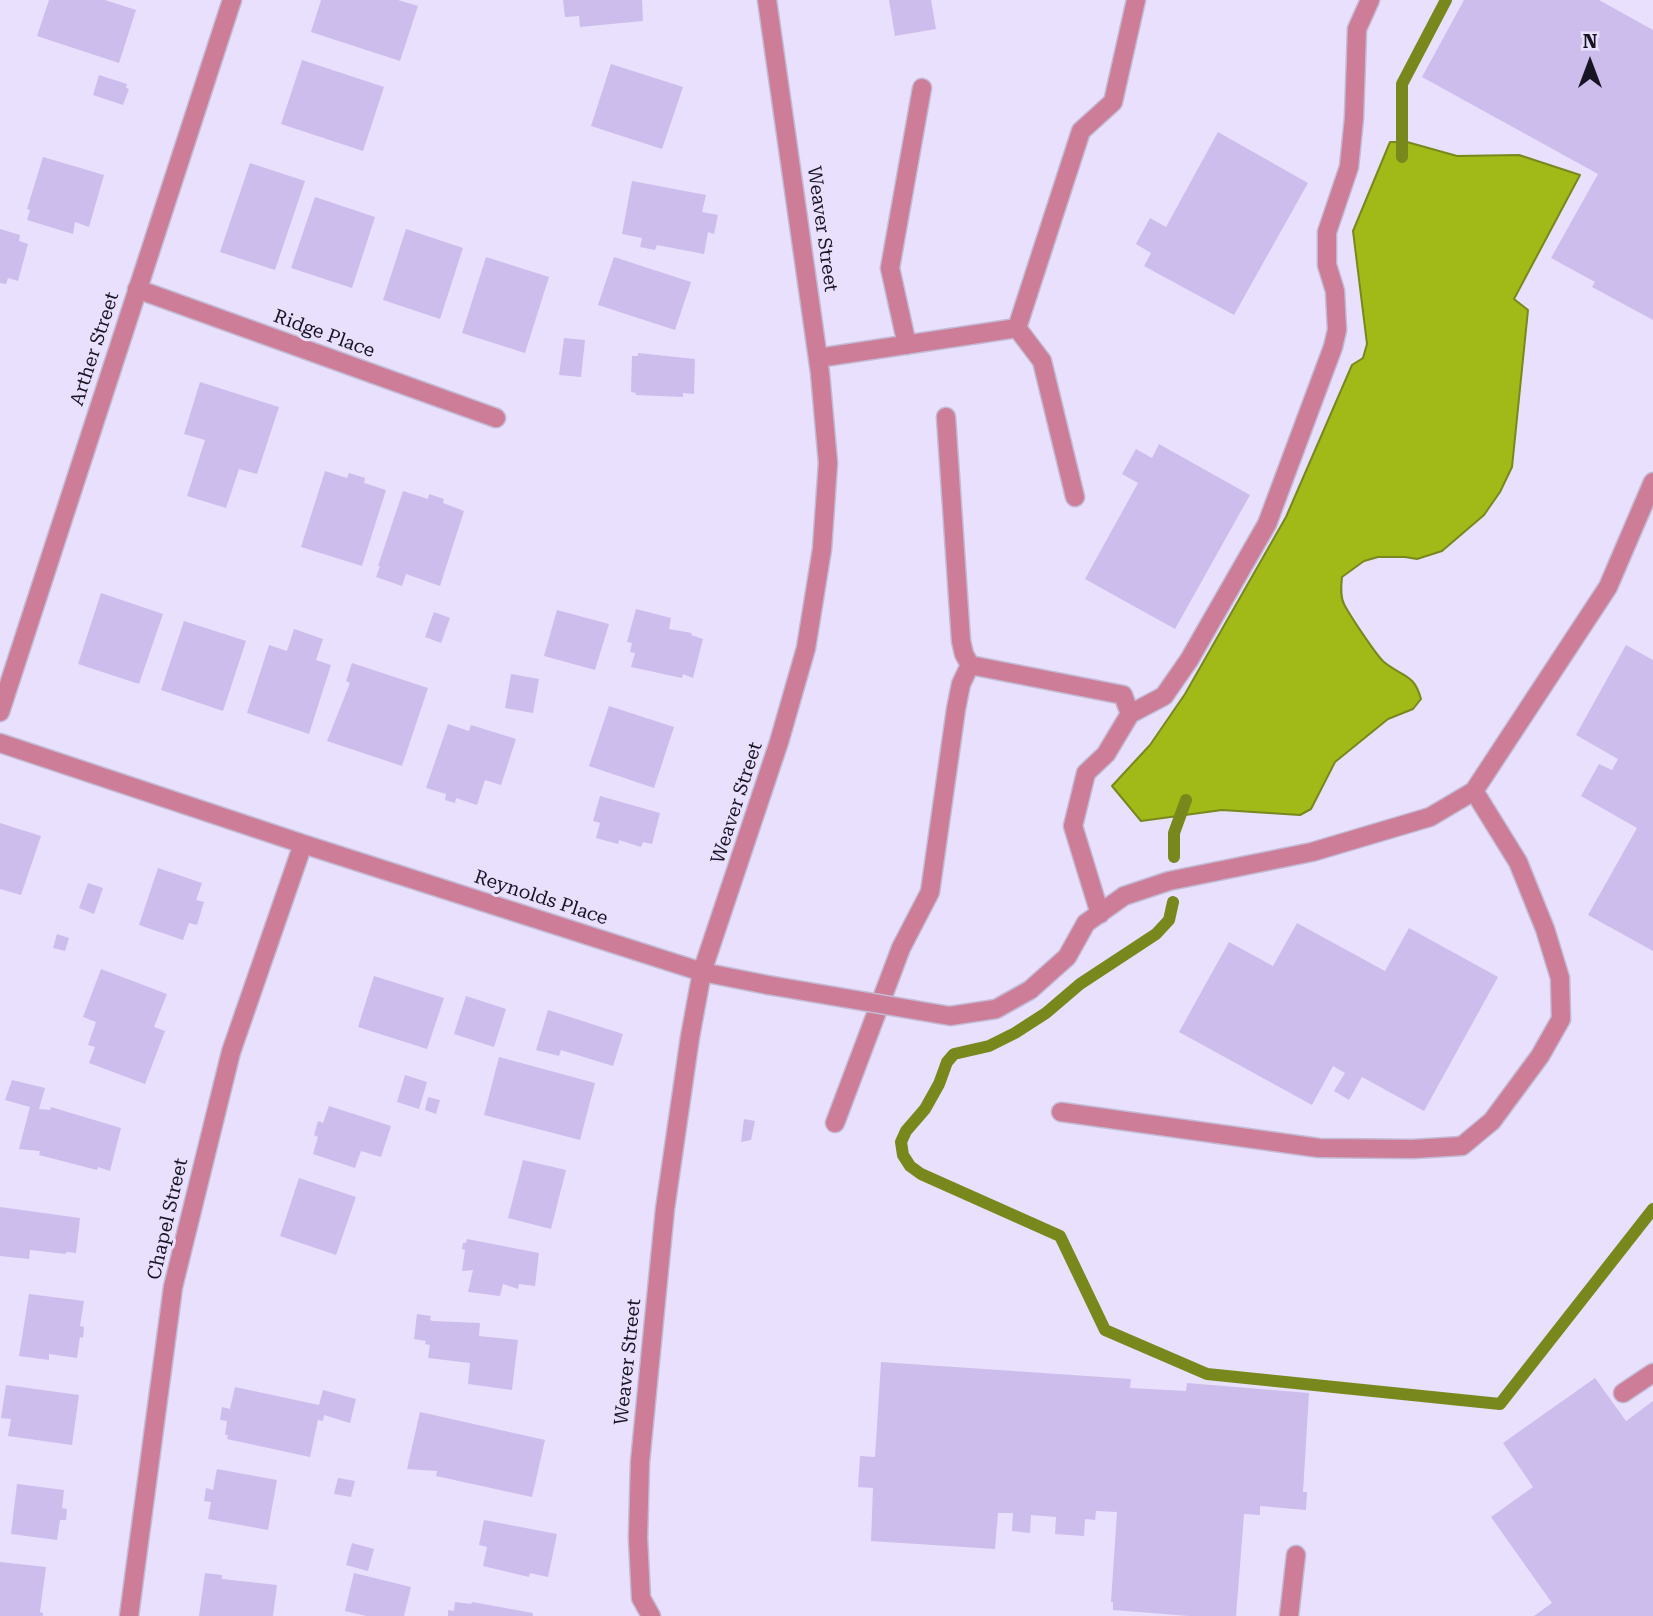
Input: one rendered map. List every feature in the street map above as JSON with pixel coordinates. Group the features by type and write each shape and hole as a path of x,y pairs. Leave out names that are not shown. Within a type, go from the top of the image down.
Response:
{"street":[{"name":"Arther Street","path":"0,712 232,0"},
{"name":"Weaver Street","path":"651,1616 641,1598 638,1538 639,1462 665,1209 690,1037 702,972 779,742 806,648 822,549 828,463 818,358 767,0"},
{"path":"1017,328 1081,131 1113,102 1136,0"},
{"path":"1100,914 1073,826 1086,773 1106,754 1130,714 1164,696 1189,660 1267,524 1332,347 1337,330 1335,291 1327,265 1327,232 1349,167 1354,118 1357,29 1370,0"},
{"path":"907,345 890,268 922,88"},
{"name":"Ridge Place","path":"137,289 496,418"},
{"path":"818,358 1017,328"},
{"path":"1017,328 1042,362 1075,498"},
{"path":"946,417 961,640 970,665"},
{"path":"1061,1112 1318,1148 1413,1149 1462,1146 1492,1121 1540,1056 1561,1018 1560,978 1545,929 1518,862 1474,791 1608,587 1653,482"},
{"path":"970,665 1123,695 1130,714"},
{"path":"835,1123 901,948 930,892 956,709 961,684 970,665"},
{"name":"Reynolds Place","path":"0,743 702,972 950,1016 996,1009 1030,990 1067,957 1086,923 1124,896 1169,881 1312,852 1430,817 1474,791"},
{"name":"Chapel Street","path":"129,1616 173,1287 231,1052 303,844"},
{"path":"1623,1393 1653,1373"},
{"path":"1289,1616 1296,1555"}],"shaded area":[{"path":"1390,142 1407,142 1457,156 1519,155 1580,175 1514,299 1528,310 1512,467 1500,492 1484,515 1442,551 1417,559 1378,557 1364,561 1342,577 1343,601 1357,625 1384,662 1415,684 1421,699 1413,709 1388,719 1335,762 1311,809 1300,815 1222,810 1141,821 1112,786 1150,745 1185,694 1286,517 1352,365 1363,358 1367,344 1353,231"}],"building":[{"path":"49,0 105,0 136,10 119,63 37,36"},
{"path":"321,0 398,0 418,6 400,61 311,32"},
{"path":"563,0 642,0 643,21 580,27 579,16 565,17"},
{"path":"889,0 931,0 936,29 895,36"},
{"path":"1464,0 1599,0 1653,30 1653,320 1592,287 1595,282 1551,258 1598,174 1422,77"},
{"path":"302,60 384,87 363,151 281,124"},
{"path":"611,64 683,87 662,149 591,126"},
{"path":"99,75 127,84 126,88 129,89 123,105 93,95"},
{"path":"1218,132 1308,183 1234,315 1144,266 1151,253 1136,244 1150,218 1166,227"},
{"path":"43,157 104,175 89,227 75,222 73,234 27,220 30,210 27,209"},
{"path":"250,163 305,181 275,270 220,252"},
{"path":"632,181 706,195 702,212 718,215 714,234 708,232 704,254 657,245 655,250 640,247 642,238 622,234"},
{"path":"315,197 375,217 352,288 291,268"},
{"path":"0,229 20,235 19,241 28,244 18,281 8,278 6,284 0,283"},
{"path":"406,229 463,248 440,319 383,300"},
{"path":"486,257 549,277 525,353 462,333"},
{"path":"614,257 691,282 675,330 598,305"},
{"path":"564,338 585,340 581,377 559,375"},
{"path":"638,353 695,359 694,394 683,393 683,397 636,395 631,392 632,356 638,356"},
{"path":"200,382 279,407 257,474 239,469 226,508 187,496 205,440 184,434"},
{"path":"1159,444 1250,495 1175,629 1085,579 1138,483 1122,474 1136,449 1152,458"},
{"path":"325,471 347,478 349,473 365,478 364,483 386,490 362,566 301,547"},
{"path":"403,491 428,499 429,494 464,511 440,586 406,574 402,586 376,577"},
{"path":"101,593 163,614 139,684 78,664"},
{"path":"636,609 671,618 669,629 692,633 691,635 703,639 693,678 683,674 682,678 631,667 635,653 630,652 632,643 627,642"},
{"path":"557,610 609,624 595,670 544,656"},
{"path":"434,612 450,618 441,643 425,637"},
{"path":"184,621 246,641 223,711 161,690"},
{"path":"294,629 323,639 316,660 331,665 309,734 247,713 269,645 287,651"},
{"path":"1626,645 1653,660 1653,951 1588,915 1637,828 1581,796 1599,764 1612,770 1618,759 1576,735"},
{"path":"352,663 428,688 402,766 327,741 350,683 346,681"},
{"path":"511,674 539,679 533,713 505,708"},
{"path":"609,706 674,727 654,788 589,766"},
{"path":"448,724 469,731 471,725 516,739 501,785 485,780 477,805 456,798 455,803 445,800 446,794 426,788"},
{"path":"600,796 660,813 652,844 643,842 641,847 619,840 618,844 596,838 600,823 593,821"},
{"path":"0,823 41,836 21,895 0,889"},
{"path":"158,868 202,883 196,900 204,902 197,925 189,923 183,940 139,925"},
{"path":"88,883 103,888 94,914 79,908"},
{"path":"1297,923 1385,971 1409,928 1498,977 1424,1111 1362,1077 1349,1100 1334,1091 1345,1073 1333,1066 1312,1105 1179,1032 1229,942 1273,966"},
{"path":"57,934 69,938 65,951 53,948"},
{"path":"101,969 167,994 154,1027 165,1031 145,1084 89,1063 95,1047 88,1045 96,1022 83,1017"},
{"path":"374,976 444,998 427,1049 358,1027"},
{"path":"466,996 506,1009 494,1047 454,1034"},
{"path":"548,1010 623,1034 613,1066 561,1050 559,1056 536,1050"},
{"path":"499,1057 595,1083 580,1140 484,1115"},
{"path":"405,1075 427,1082 419,1109 397,1102"},
{"path":"12,1080 45,1088 39,1109 50,1110 51,1107 121,1128 110,1171 39,1155 40,1151 19,1149 30,1107 5,1100"},
{"path":"428,1097 440,1100 436,1114 425,1110"},
{"path":"329,1106 391,1126 381,1157 361,1151 355,1168 313,1154 318,1137 314,1135 318,1121 323,1123"},
{"path":"744,1119 755,1121 751,1140 741,1142"},
{"path":"523,1160 566,1170 551,1229 508,1218"},
{"path":"299,1178 356,1197 336,1255 280,1236"},
{"path":"0,1207 80,1218 76,1253 30,1250 29,1259 0,1256"},
{"path":"467,1239 539,1253 535,1286 519,1284 518,1289 503,1284 500,1296 468,1292 473,1270 462,1271 465,1250 462,1249"},
{"path":"29,1294 84,1301 80,1326 84,1327 83,1338 80,1337 77,1358 49,1354 49,1360 19,1356"},
{"path":"417,1314 431,1316 430,1320 433,1321 480,1323 479,1336 518,1340 512,1390 468,1384 470,1363 428,1358 430,1345 425,1344 426,1341 414,1339"},
{"path":"881,1362 1131,1379 1130,1388 1186,1391 1187,1383 1309,1393 1303,1492 1307,1492 1306,1510 1260,1506 1260,1515 1244,1514 1236,1616 1189,1616 1113,1610 1111,1602 1117,1512 1096,1511 1095,1520 1085,1519 1084,1536 1055,1534 1056,1517 1031,1515 1030,1533 1012,1531 1013,1513 998,1513 995,1549 871,1541 873,1488 858,1487 860,1456 875,1457"},
{"path":"1595,1378 1626,1421 1653,1401 1653,1616 1534,1616 1552,1603 1491,1517 1533,1487 1503,1443"},
{"path":"6,1385 79,1395 72,1445 8,1436 11,1419 1,1418"},
{"path":"235,1387 319,1405 323,1390 356,1399 350,1423 324,1415 323,1421 318,1420 310,1457 227,1439 227,1421 220,1420 222,1407 230,1409"},
{"path":"420,1412 545,1440 532,1497 436,1476 437,1471 407,1469"},
{"path":"217,1469 277,1480 268,1530 208,1519 211,1502 204,1501 206,1488 213,1490"},
{"path":"338,1478 355,1481 351,1497 334,1494"},
{"path":"17,1484 64,1490 62,1508 67,1509 66,1520 60,1520 57,1540 11,1534"},
{"path":"484,1520 557,1534 548,1577 530,1573 529,1577 483,1566 487,1547 479,1545"},
{"path":"352,1543 374,1549 368,1571 346,1565"},
{"path":"0,1562 46,1567 40,1612 43,1616 0,1616"},
{"path":"205,1573 222,1575 222,1579 277,1585 273,1616 199,1616"},
{"path":"354,1573 411,1587 404,1616 366,1616 345,1611"},
{"path":"455,1602 472,1602 533,1613 533,1616 448,1616 448,1610 454,1611"}],"waterway":[{"path":"1402,157 1402,84 1446,0"},
{"path":"1174,857 1174,833 1186,800"},
{"path":"1173,902 1169,920 1156,934 1080,984 1046,1013 989,1046 954,1054 947,1062 925,1109 906,1131 901,1142 903,1155 910,1166 921,1174 1060,1236 1105,1330 1207,1374 1500,1404 1653,1209"}]}
